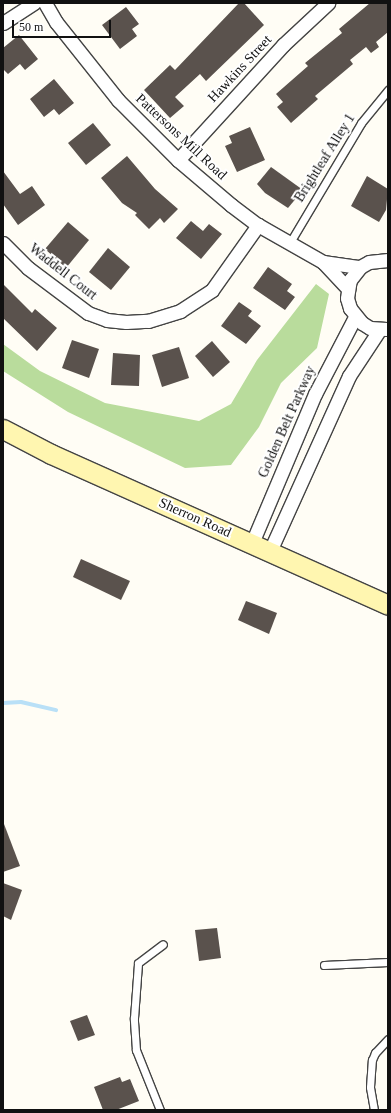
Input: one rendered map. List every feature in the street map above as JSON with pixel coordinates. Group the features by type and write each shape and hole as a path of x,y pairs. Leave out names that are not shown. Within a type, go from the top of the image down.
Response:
{"main road":[{"name":"Sherron Road","path":"3,429 51,454 388,605"}],"street":[{"path":"3,23 34,3"},
{"name":"Pattersons Mill Road","path":"45,3 56,22 118,100 178,160 258,225 289,244 324,262 360,267"},
{"name":"Hawkins Street","path":"178,160 283,45 328,3"},
{"name":"Waddell Court","path":"3,243 28,268 88,313 120,321 148,321 180,311 212,290 258,225"},
{"path":"384,329 370,328 355,317 347,298 347,288 354,273 360,267 368,262 388,260"},
{"name":"Pattersons Mill Road","path":"324,262 347,288"},
{"name":"Golden Belt Parkway","path":"252,543 315,394 355,317"},
{"path":"270,551 349,376 384,329"}],"lane":[{"name":"Brightleaf Alley 1","path":"289,244 361,123 388,90"},
{"path":"160,1110 136,1050 134,1018 138,963 163,944"},
{"path":"324,965 388,962"},
{"path":"374,1110 370,1087 372,1060 375,1053 388,1039"}],"green space":[{"path":"316,284 329,294 317,348 281,383 259,427 231,465 185,468 68,412 3,371 3,344 40,371 105,403 199,421 231,404 257,360"}],"building":[{"path":"239,3 244,3 264,25 206,81 200,74 175,97 184,106 170,118 144,90 170,65 175,70"},
{"path":"370,3 388,3 388,32 376,42 379,47 371,53 366,47 350,60 353,64 315,96 318,99 291,123 277,107 283,102 276,94 308,66 305,63 342,33 339,29"},
{"path":"126,7 139,24 132,29 137,36 120,49 102,25"},
{"path":"19,35 38,59 25,70 20,64 8,74 3,69 3,48"},
{"path":"54,79 74,103 59,115 54,109 44,117 30,99"},
{"path":"93,123 111,145 86,165 68,143"},
{"path":"250,127 265,160 237,172 225,146 232,143 229,136"},
{"path":"127,156 155,189 178,209 164,223 160,218 149,229 135,215 137,213 122,203 101,178"},
{"path":"271,167 303,190 288,208 265,193 257,184"},
{"path":"3,171 20,194 32,186 45,205 18,225 3,204"},
{"path":"367,176 388,189 386,210 379,222 351,206"},
{"path":"191,221 203,231 209,224 222,234 201,259 176,238"},
{"path":"68,222 89,240 66,268 45,249"},
{"path":"108,248 130,267 111,290 89,272"},
{"path":"268,267 292,284 287,291 295,297 285,310 253,288"},
{"path":"3,284 32,313 35,309 57,328 37,351 3,318"},
{"path":"239,302 252,311 248,316 261,326 246,344 221,326"},
{"path":"72,340 99,349 89,378 62,368"},
{"path":"212,341 230,362 213,377 195,356"},
{"path":"179,347 189,378 162,387 152,355"},
{"path":"113,353 140,355 139,386 111,385"},
{"path":"81,559 130,581 121,600 73,577"},
{"path":"246,601 277,613 269,634 238,620"},
{"path":"3,824 20,866 3,872"},
{"path":"3,883 22,890 11,920 3,916"},
{"path":"217,928 221,958 199,961 195,930"},
{"path":"87,1015 95,1035 78,1041 70,1021"},
{"path":"120,1077 122,1082 130,1079 139,1101 116,1110 103,1110 94,1087"}],"waterway":[{"path":"3,703 21,702 56,710"}]}
